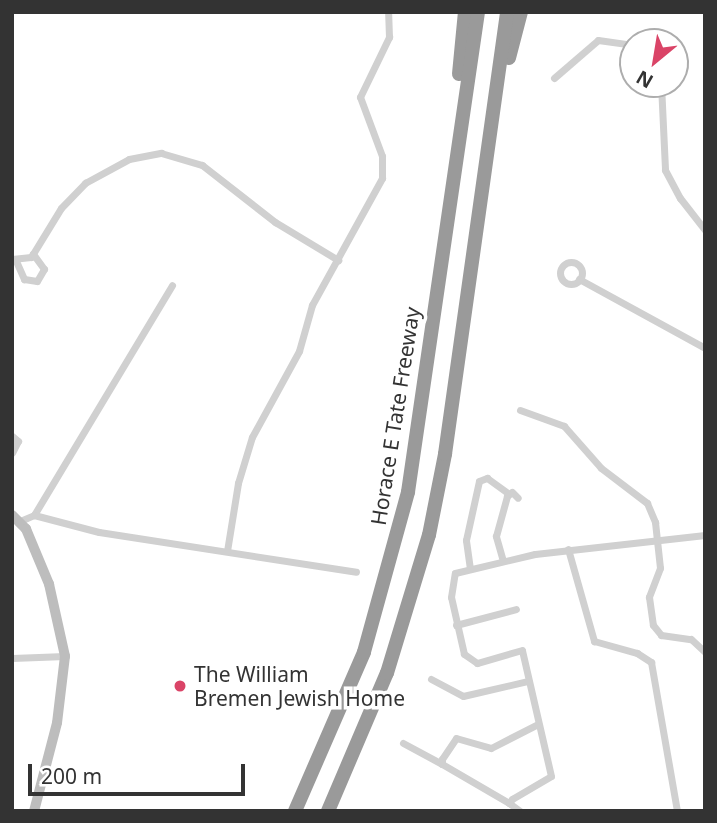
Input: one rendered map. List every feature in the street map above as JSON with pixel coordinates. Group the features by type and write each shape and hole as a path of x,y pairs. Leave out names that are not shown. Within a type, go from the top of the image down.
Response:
{"highway":[{"path":"457,132 465,12"},
{"name":"Horace E Tate Freeway","path":"295,811 364,652 408,492 457,132 478,12"},
{"path":"328,811 387,673 429,535 508,12"},
{"path":"496,100 521,12"}],"main road":[{"path":"16,518 49,584 65,656 57,723 34,811"}],"street":[{"path":"227,551 247,450 265,408 299,351 312,304 382,178 382,156 360,104 363,84 388,37 388,12"},
{"path":"554,78 598,40 619,43"},
{"path":"662,98 665,170 686,208 705,230"},
{"path":"33,254 44,269 37,281 24,279 14,260 33,254 61,208 85,183 130,159 161,153 202,165 275,222 338,260"},
{"path":"579,279 705,348"},
{"path":"34,515 172,285"},
{"path":"520,410 564,426 601,468 640,496 653,515 660,568 649,611 653,625 661,635 691,639 705,652"},
{"path":"12,436 18,441 12,453"},
{"path":"470,569 466,540 479,481 487,478 518,498"},
{"path":"503,561 496,536 508,493"},
{"path":"16,518 34,515 99,532 356,572"},
{"path":"509,803 551,776 522,650 477,663 464,654 451,597 455,573 568,549 705,535"},
{"path":"568,549 594,640 637,653 650,663 677,811"},
{"path":"456,625 516,608"},
{"path":"12,658 65,656"},
{"path":"430,679 463,696 528,681"},
{"path":"442,764 456,737 491,748 538,724"},
{"path":"402,743 520,811"}],"place":[{"name":"The William Bremen Jewish Home","path":"180,686"}]}
